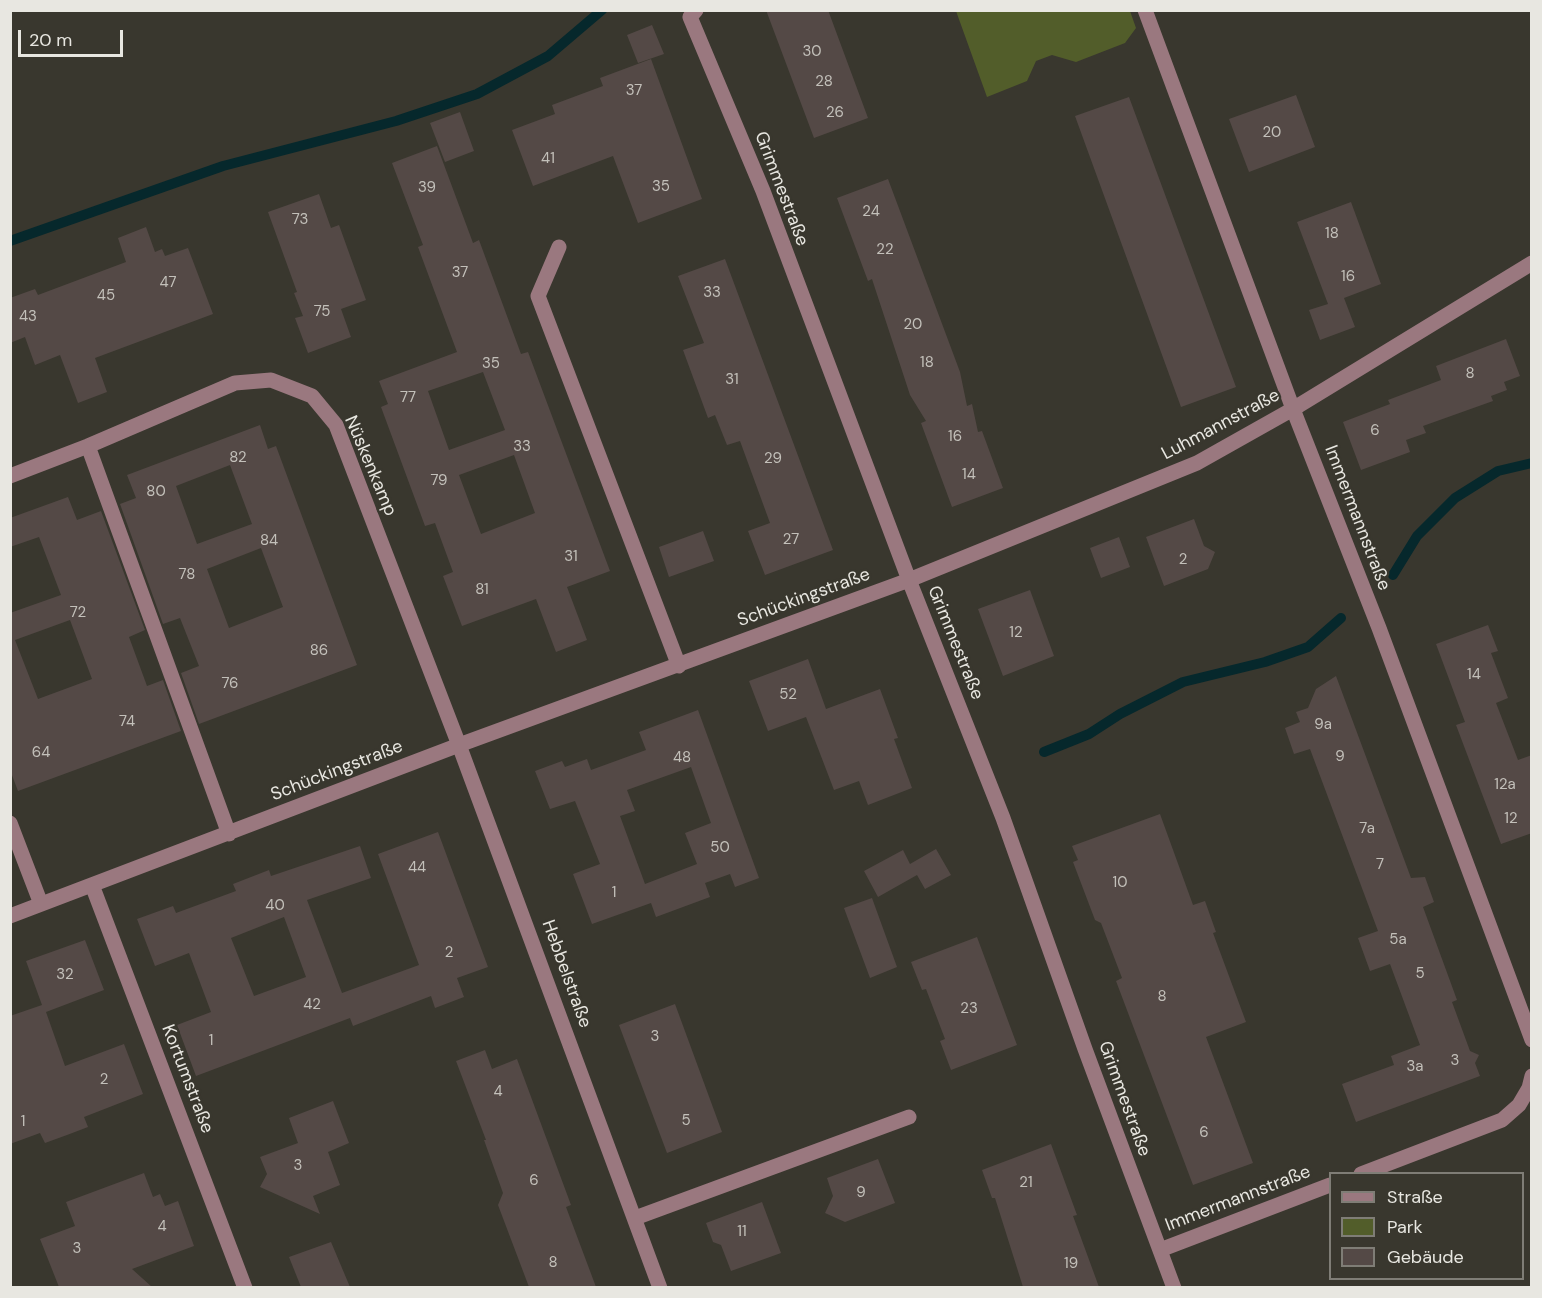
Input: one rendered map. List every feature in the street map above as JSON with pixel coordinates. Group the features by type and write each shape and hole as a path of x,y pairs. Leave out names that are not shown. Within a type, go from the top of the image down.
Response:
{"street":[{"name":"Immermannstraße","path":"1145,10 1532,1040"},
{"name":"Grimmestraße","path":"693,14 763,191 909,580 1003,818 1174,1287"},
{"path":"559,247 538,296 678,666"},
{"name":"Luhmannstraße","path":"909,580 1197,463 1293,409 1532,263"},
{"name":"Nüskenkamp","path":"10,476 88,446 235,383 271,380 312,396 336,425 459,745"},
{"path":"88,446 229,834"},
{"name":"Schückingstraße","path":"10,915 459,745 909,580"},
{"name":"Hebbelstraße","path":"459,745 660,1287"},
{"path":"10,823 41,904"},
{"name":"Kortumstraße","path":"92,885 245,1287"},
{"path":"1363,1172 1502,1120 1519,1106 1529,1088 1532,1076"},
{"path":"635,1218 909,1117"},
{"name":"Immermannstraße","path":"1160,1250 1329,1185"}],"green space":[{"path":"956,11 1130,11 1136,28 1125,43 1076,62 1052,55 1036,61 1027,81 987,97"}],"building":[{"path":"766,10 828,10 868,118 814,138"},
{"path":"652,25 664,54 638,63 627,35"},
{"path":"651,59 702,199 638,223 613,156 533,186 512,130 555,114 552,105 603,86 600,78"},
{"path":"1296,95 1315,147 1249,172 1229,119"},
{"path":"1129,97 1236,387 1181,407 1075,116"},
{"path":"460,112 474,151 445,162 430,123"},
{"path":"437,146 473,243 479,240 521,354 528,352 610,571 567,587 587,640 556,652 536,599 462,626 443,576 453,572 435,523 425,526 381,407 388,404 379,381 457,352 418,247 423,245 392,163","holes":["483,372 505,430 449,450 428,391","514,455 535,513 481,534 459,475"]},
{"path":"888,179 960,372 967,406 972,404 978,432 982,431 1003,488 952,507 921,423 926,421 910,395 872,279 868,281 837,198"},
{"path":"319,194 331,228 339,225 366,300 341,309 351,337 308,353 295,318 303,316 294,293 297,292 268,212"},
{"path":"1351,202 1381,284 1344,298 1355,327 1320,340 1309,310 1328,304 1297,222"},
{"path":"146,227 155,252 162,249 165,256 188,248 213,314 95,358 107,392 78,403 60,355 35,365 25,337 10,343 10,298 35,289 38,295 126,262 118,238"},
{"path":"725,259 833,550 765,575 748,531 770,523 740,441 727,445 715,415 708,418 683,350 704,343 678,276"},
{"path":"1506,339 1520,376 1504,382 1507,390 1491,396 1493,401 1423,426 1426,433 1406,440 1410,452 1361,470 1343,422 1390,404 1388,400 1441,380 1436,366"},
{"path":"260,425 268,449 276,446 357,665 199,724 181,673 199,666 180,618 163,624 120,504 136,498 127,475","holes":["230,465 252,524 197,544 176,486","261,548 283,607 229,628 207,569"]},
{"path":"68,497 77,520 101,511 145,630 129,637 147,686 163,680 181,731 18,791 10,770 10,613 61,595 39,537 10,547 10,518","holes":["70,620 92,679 38,699 15,640"]},
{"path":"1194,519 1204,546 1215,552 1208,569 1164,586 1146,537"},
{"path":"703,531 714,561 669,577 659,547"},
{"path":"1119,537 1130,567 1101,578 1090,548"},
{"path":"1030,590 1054,656 1003,676 978,609"},
{"path":"1488,625 1498,651 1491,653 1508,698 1496,703 1518,760 1532,755 1532,833 1501,844 1456,725 1465,722 1436,644"},
{"path":"808,659 826,709 880,689 898,738 894,739 912,788 868,805 859,781 834,790 806,717 768,731 749,681"},
{"path":"1336,676 1411,878 1425,877 1434,902 1423,907 1457,1000 1452,1002 1470,1051 1479,1055 1475,1063 1480,1076 1356,1122 1342,1084 1394,1065 1391,1056 1420,1045 1390,964 1370,971 1358,938 1378,931 1310,749 1294,754 1285,728 1300,722 1296,712 1308,708 1316,689"},
{"path":"698,710 759,878 735,887 730,874 705,883 710,897 656,917 651,903 592,924 573,874 600,864 575,801 550,809 535,771 562,761 565,767 587,759 591,770 646,750 639,732","holes":["691,767 711,823 685,833 697,864 645,884 620,816 635,811 627,790"]},
{"path":"1160,814 1193,905 1205,901 1216,932 1213,933 1246,1022 1206,1037 1253,1163 1193,1185 1116,981 1122,978 1101,923 1095,920 1073,862 1078,860 1072,846"},
{"path":"438,832 488,967 457,978 464,997 435,1008 431,996 353,1026 350,1018 196,1076 177,1025 211,1012 189,953 155,966 137,919 173,906 176,913 236,891 233,884 269,870 271,876 360,846 371,878 307,900 342,993 419,965 378,854","holes":["284,917 306,977 254,996 231,938"]},
{"path":"936,849 951,875 925,889 917,875 878,897 864,871 903,850 910,864"},
{"path":"872,898 897,967 870,978 844,908"},
{"path":"977,937 1017,1045 951,1070 940,1041 945,1039 926,989 922,990 911,962"},
{"path":"85,940 104,990 46,1012 65,1066 124,1044 143,1094 84,1117 88,1127 67,1135 45,1143 40,1133 10,1144 10,1016 42,1005 26,961"},
{"path":"675,1004 722,1132 667,1153 619,1025"},
{"path":"485,1050 492,1069 517,1059 571,1205 566,1207 596,1287 529,1287 498,1205 503,1193 456,1061"},
{"path":"333,1101 349,1143 328,1152 340,1185 313,1196 320,1214 260,1187 267,1174 260,1157 298,1143 289,1118"},
{"path":"1051,1144 1077,1215 1073,1216 1099,1287 1023,1287 995,1198 992,1198 982,1170"},
{"path":"878,1159 895,1203 845,1222 825,1213 833,1196 827,1178"},
{"path":"144,1173 153,1197 160,1194 165,1206 178,1201 194,1246 132,1269 152,1287 59,1287 40,1239 75,1226 66,1202"},
{"path":"762,1202 781,1253 731,1271 721,1245 713,1242 706,1223"},
{"path":"331,1242 350,1287 301,1287 289,1257"}],"waterway":[{"path":"10,241 223,166 396,121 477,94 548,56 602,10"},
{"path":"1393,575 1417,536 1455,498 1498,471 1532,463"},
{"path":"1044,752 1089,734 1120,714 1183,682 1265,662 1308,647 1341,618"}]}
